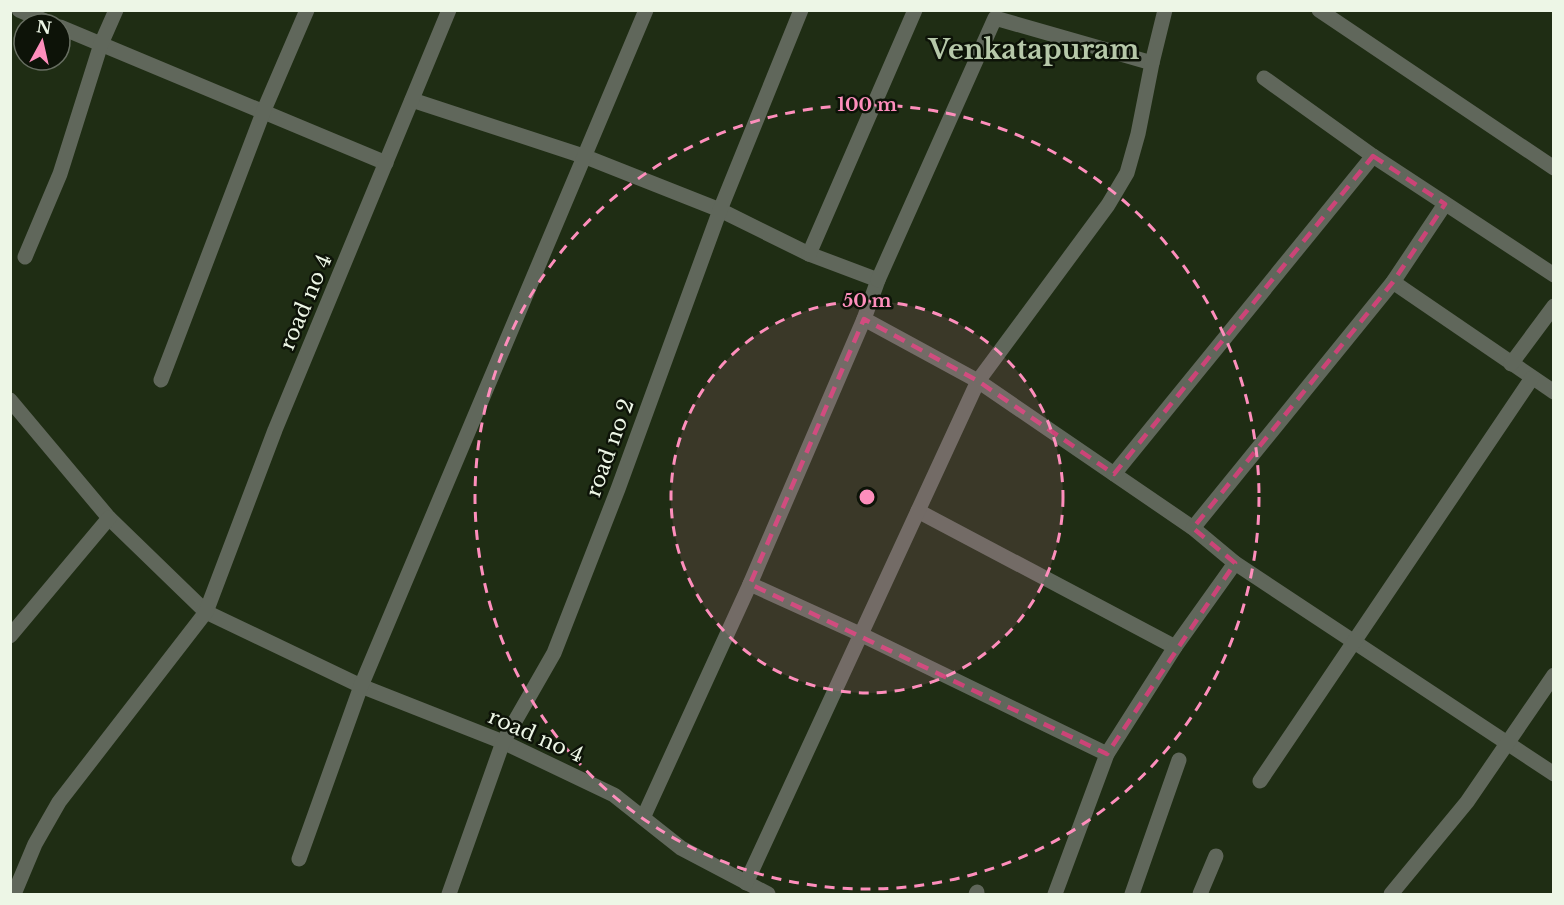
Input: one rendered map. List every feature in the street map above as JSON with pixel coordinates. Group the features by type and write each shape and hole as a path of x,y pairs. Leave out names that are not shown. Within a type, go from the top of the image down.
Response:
{"street":[{"path":"25,257 60,174 101,44 116,10"},
{"path":"161,380 264,110 307,10"},
{"name":"road no 4","path":"14,894 35,844 59,802 206,612 275,430 448,10"},
{"path":"299,859 361,686 586,157 646,10"},
{"name":"road no 2","path":"449,894 503,742 554,653 618,489 720,210 801,10"},
{"path":"809,254 915,10"},
{"path":"746,883 978,381 1108,205 1127,173 1138,134 1165,10"},
{"path":"1319,10 1554,168"},
{"path":"643,818 750,584 864,319 878,280 997,14 1152,63"},
{"path":"72,32 264,110 386,163"},
{"path":"1264,78 1445,204 1551,269"},
{"path":"412,100 586,157 720,210 809,254 878,280"},
{"path":"1114,474 1373,156"},
{"path":"1192,528 1393,282 1445,204"},
{"path":"1393,282 1554,392"},
{"path":"1511,364 1554,306"},
{"path":"864,319 978,381 1192,528 1235,563 1554,774"},
{"path":"1260,781 1532,378"},
{"name":"road no 4","path":"10,400 109,518 206,612 361,686 503,742 614,795 681,848 768,894"},
{"path":"918,511 1175,647"},
{"path":"10,636 109,518"},
{"path":"1055,894 1107,754 1175,647 1235,563"},
{"path":"750,584 860,634 1107,754"},
{"path":"1391,894 1467,802 1554,675"},
{"path":"1132,894 1179,760"},
{"path":"1200,894 1216,856"}],"highlighted area":[{"path":"1373,156 1445,204 1393,282 1193,528 1235,563 1107,754 750,584 864,319 978,381 1114,474"}],"district":[{"name":"Venkatapuram","path":"1034,49"}]}
